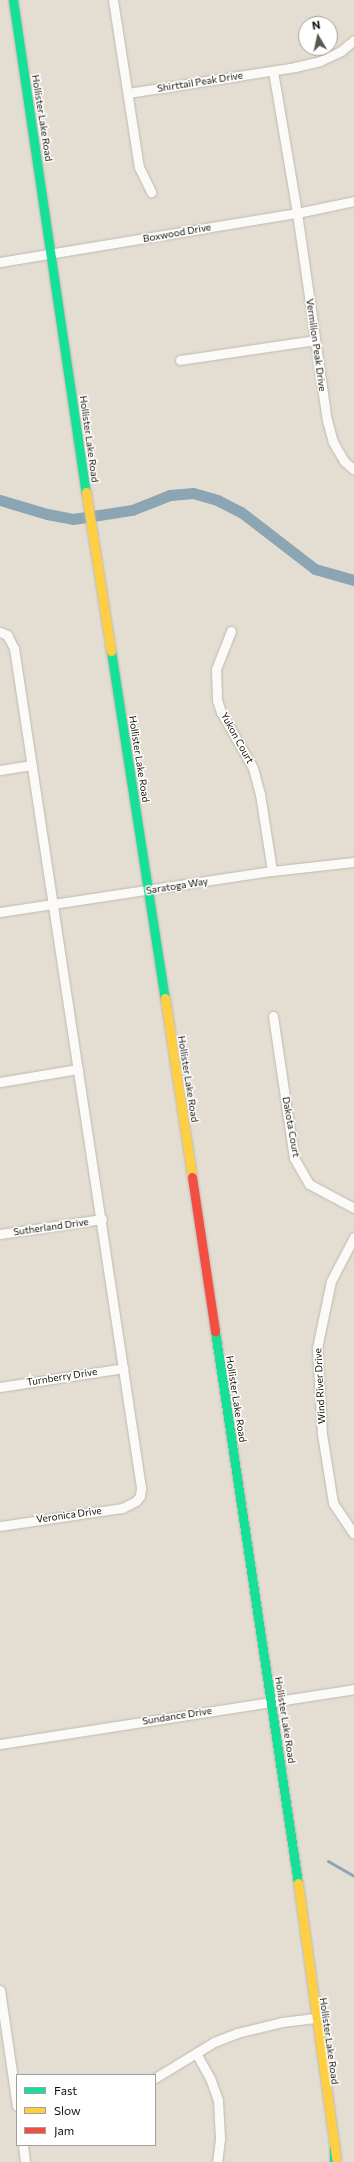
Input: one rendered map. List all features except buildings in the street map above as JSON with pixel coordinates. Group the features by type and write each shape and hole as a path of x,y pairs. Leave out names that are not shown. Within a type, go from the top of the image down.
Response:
{"street":[{"name":"Hollister Lake Road","path":"13,0 92,533 149,890 292,1839 335,2162"},
{"path":"113,0 139,167 151,192"},
{"name":"Shirttail Peak Drive","path":"128,93 273,71 320,61 342,51 354,40"},
{"path":"273,71 297,213"},
{"name":"Boxwood Drive","path":"0,262 52,255 297,213 354,201"},
{"name":"Vermilion Peak Drive","path":"297,213 327,420 333,442 344,461 354,470"},
{"path":"180,360 315,340"},
{"name":"Yukon Court","path":"232,631 216,669 217,700 221,712 253,768 260,794 272,871"},
{"path":"3,633 14,648 124,1368"},
{"path":"0,770 32,765"},
{"name":"Saratoga Way","path":"0,912 272,871 354,862"},
{"name":"Dakota Court","path":"273,1016 294,1158 309,1184 354,1208"},
{"path":"0,1082 78,1069"},
{"name":"Sutherland Drive","path":"0,1234 102,1219"},
{"name":"Wind River Drive","path":"354,1237 332,1281 317,1348 322,1434 333,1503 354,1534"},
{"name":"Turnberry Drive","path":"0,1387 124,1368"},
{"name":"Veronica Drive","path":"0,1526 122,1508 136,1501 141,1488 124,1368"},
{"name":"Sundance Drive","path":"0,1744 354,1689"},
{"path":"0,1990 16,2099"},
{"path":"156,2077 214,2042 250,2029 282,2022 315,2018"},
{"path":"196,2053 210,2078 218,2100 220,2139 217,2162"},
{"path":"23,2146 25,2162"}],"waterway":[{"path":"0,500 47,514 73,519 132,510 170,495 193,493 217,500 241,512 315,569 354,580"},
{"path":"328,1861 354,1876"}],"traffic: fast":[{"path":"13,0 86,492"},
{"path":"111,651 165,998"},
{"path":"215,1331 298,1883"},
{"path":"334,2149 334,2162"}],"traffic: slow":[{"path":"86,492 111,651"},
{"path":"165,998 192,1177"},
{"path":"298,1883 336,2158"}],"traffic: jam":[{"path":"192,1177 215,1331"}]}
